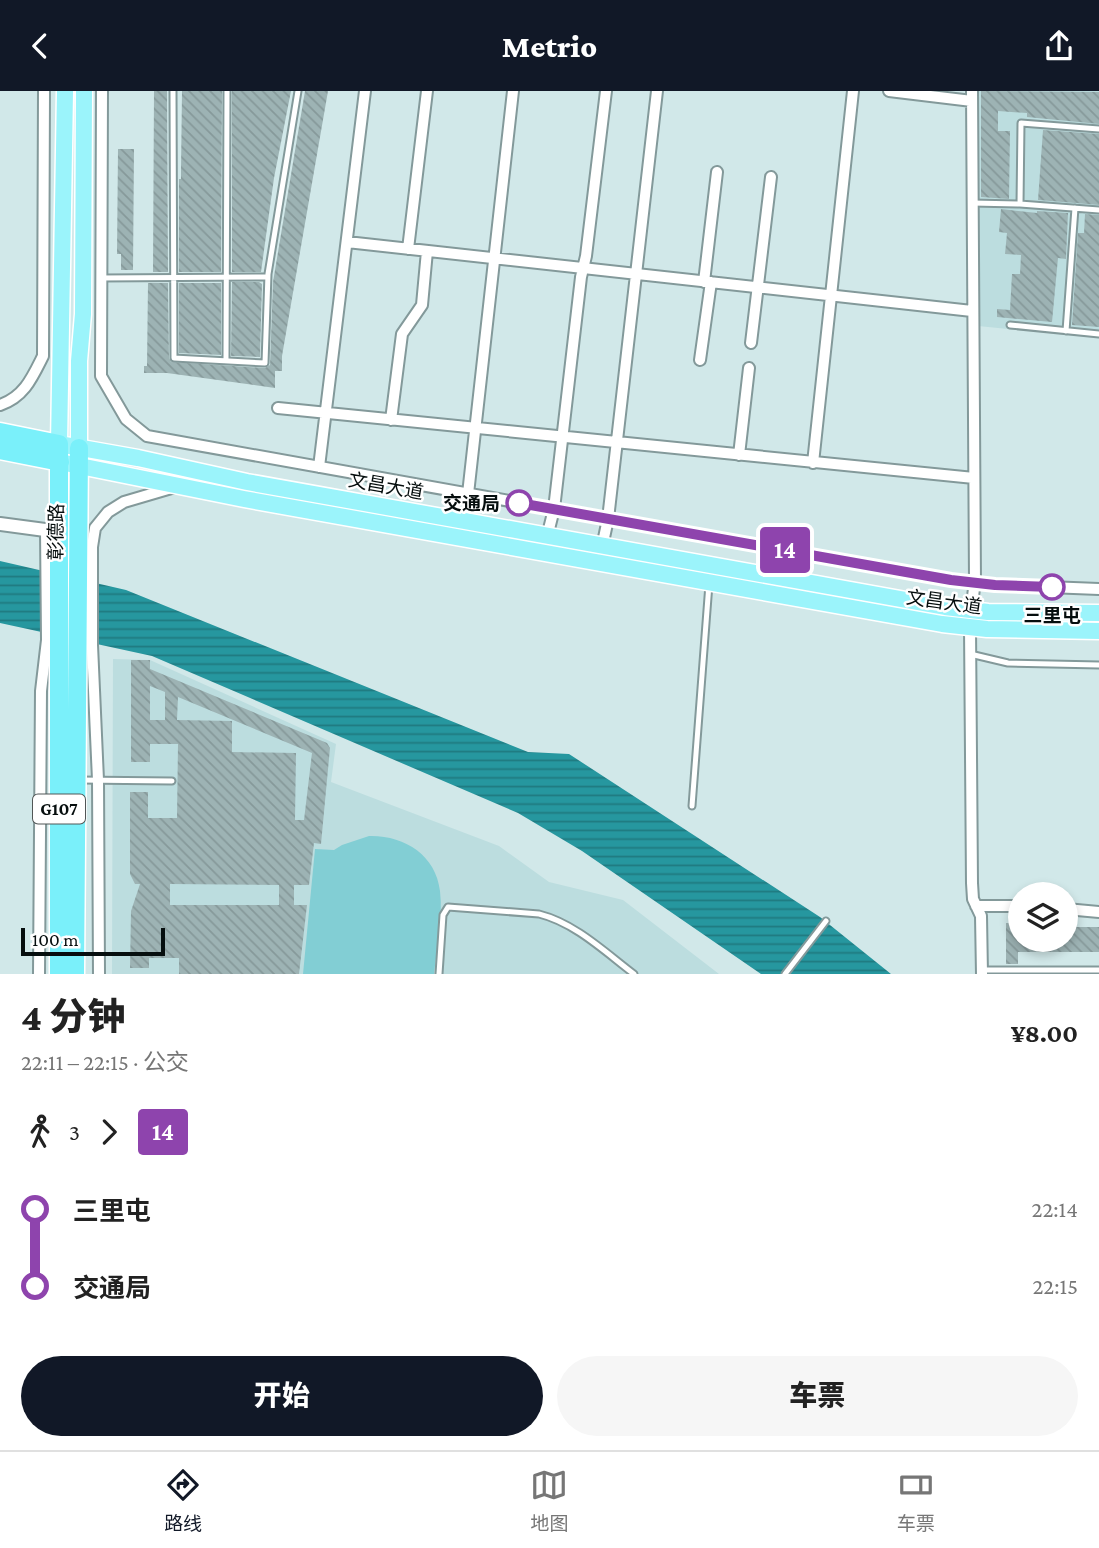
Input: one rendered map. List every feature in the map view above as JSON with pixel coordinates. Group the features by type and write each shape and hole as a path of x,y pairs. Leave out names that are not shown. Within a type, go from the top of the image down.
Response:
{"highway":[{"name":"文昌大道","path":"0,432 59,453"},
{"name":"文昌大道","path":"0,450 59,453"},
{"name":"彰德路","path":"59,453 53,531 69,550"},
{"name":"彰德路","path":"58,974 69,643 69,550 79,457"},
{"name":"彰德路","path":"69,643 76,780 75,974"}],"main road":[{"name":"彰德路","path":"59,453 65,91"},
{"name":"彰德路","path":"79,457 84,91"},
{"name":"文昌大道","path":"59,453 180,486 709,584 970,627 1099,631"},
{"name":"文昌大道","path":"79,457 138,458 247,482 547,537 971,610 1099,613"}],"street":[{"path":"0,405 12,401 25,389 43,356 44,91"},
{"path":"102,91 101,376 125,419 147,436 975,583 1099,589"},
{"path":"319,467 365,91"},
{"path":"408,249 428,91"},
{"path":"468,494 513,91"},
{"path":"547,537 554,509 606,91"},
{"path":"602,547 608,519 657,91"},
{"path":"813,463 853,91"},
{"path":"889,91 972,96 975,583 971,610"},
{"path":"701,360 717,172"},
{"path":"751,343 771,177"},
{"path":"346,242 972,311"},
{"path":"391,419 402,334 422,305 427,251"},
{"path":"739,455 749,368"},
{"path":"278,408 974,478"},
{"path":"99,974 98,780 69,643 69,550 108,512 140,495 180,486"},
{"path":"0,524 53,531"},
{"path":"970,627 972,883 983,928 982,972"},
{"path":"39,974 41,691 69,643"},
{"path":"976,906 1008,906"},
{"path":"1078,910 1099,912"}],"lane":[{"path":"173,91 174,358 265,363 267,277 298,91"},
{"path":"226,361 227,91"},
{"path":"1020,204 1021,123 1099,129"},
{"path":"972,203 1099,210"},
{"path":"1066,331 1075,208"},
{"path":"101,278 267,277"},
{"path":"1010,325 1099,334"},
{"path":"692,806 709,584"},
{"path":"970,655 1008,663 1099,665"},
{"path":"76,780 172,781"},
{"path":"439,974 443,915 448,908 539,914 552,918 599,947 634,974"},
{"path":"785,974 825,923"},
{"path":"982,972 1099,970"}],"shaded area":[{"path":"978,91 1099,91 1099,338 978,326"},
{"path":"0,561 126,590 528,752 569,754 820,917 891,974 761,974 582,851 518,813 152,656 0,623"},
{"path":"113,659 150,660 336,744 331,782 499,846 549,882 623,900 719,974 112,974"},
{"path":"369,836 406,843 432,867 441,901 434,974 303,974 315,849 334,850"}],"building":[{"path":"154,91 167,91 168,272 153,272"},
{"path":"182,91 222,91 221,272 179,272"},
{"path":"232,91 291,91 274,178 261,272 232,272"},
{"path":"305,91 328,91 282,356 282,371 275,371 275,388 167,373 144,373 144,366 147,366 148,283 168,283 171,362 265,368 270,365 273,282"},
{"path":"981,91 1099,92 1099,124 1027,117 1027,113 998,111 998,131 1010,131 1009,199 981,197"},
{"path":"1043,130 1099,134 1099,205 1038,200"},
{"path":"118,149 134,149 133,270 121,270 121,254 117,254"},
{"path":"1001,209 1068,213 1066,259 1058,258 1052,322 997,317 997,309 1010,310 1012,274 1020,274 1021,255 1005,254 1007,233 999,232"},
{"path":"1085,214 1099,215 1099,327 1072,325 1078,233 1084,233"},
{"path":"232,282 262,284 260,357 231,356"},
{"path":"179,283 221,283 221,355 179,353"},
{"path":"131,660 150,660 150,669 327,743 330,748 321,844 314,843 309,885 294,885 294,905 307,905 299,974 179,974 179,958 149,958 149,968 130,968 131,911 140,884 135,884 130,874 130,792 148,792 148,818 177,818 178,744 150,744 150,762 131,762","holes":["150,686 165,692 165,720 150,720","178,697 312,753 304,820 295,820 296,753 232,752 232,721 177,720","170,884 279,885 279,905 170,905"]},
{"path":"1008,923 1008,952 1018,952 1018,964 1006,964"},
{"path":"1078,927 1099,927 1099,952 1078,952"}],"bus line":[{"name":"14","path":"519,503 951,580 1052,587"}],"place":[{"name":"交通局","path":"519,503"},
{"name":"三里屯","path":"1052,587"}]}
